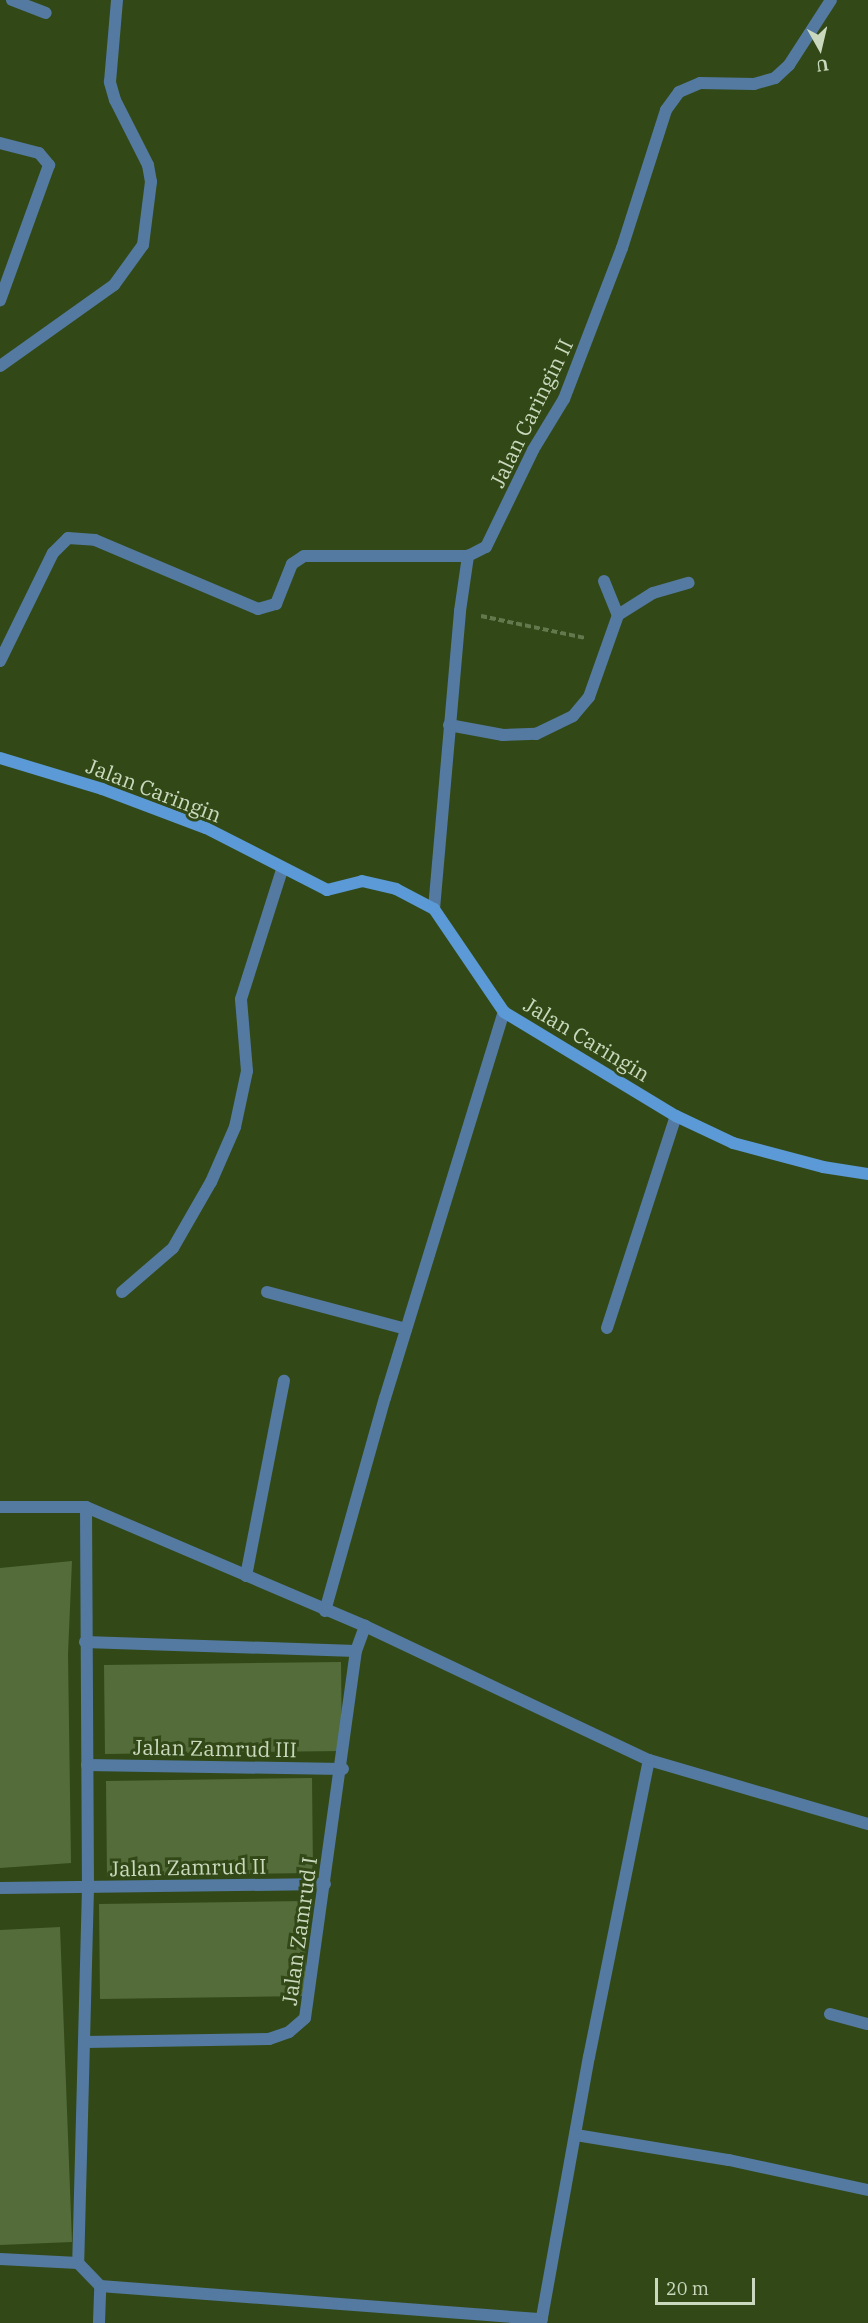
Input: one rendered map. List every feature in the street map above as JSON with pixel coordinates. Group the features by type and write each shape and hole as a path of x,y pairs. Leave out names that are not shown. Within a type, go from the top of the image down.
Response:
{"street":[{"path":"12,0 46,13"},
{"path":"0,366 114,285 143,245 152,182 148,165 115,100 110,82 117,0"},
{"name":"Jalan Caringin II","path":"468,556 486,547 533,450 564,399 622,248 666,111 679,92 700,82 754,84 775,78 795,57 831,0"},
{"path":"0,143 39,153 49,165 0,300"},
{"path":"0,662 53,553 68,538 96,540 258,609 276,604 292,564 304,556 468,556 460,611 449,725 434,909"},
{"path":"449,725 503,735 536,734 573,716 589,697 618,615 604,581"},
{"path":"618,615 653,593 689,583"},
{"name":"Jalan Caringin","path":"0,758 102,789 206,828 282,870 327,891 345,884 377,882 434,909 504,1011 676,1116 733,1143 823,1167 868,1174"},
{"path":"122,1292 173,1248 211,1182 235,1127 247,1071 241,999 282,870"},
{"path":"325,1611 406,1329 504,1011"},
{"path":"607,1328 676,1116"},
{"path":"267,1292 406,1329"},
{"path":"246,1576 284,1382"},
{"path":"0,1507 86,1507 325,1611 365,1626 649,1760 868,1824"},
{"path":"78,2263 86,2042 88,1888 86,1507"},
{"name":"Jalan Zamrud I","path":"86,2042 269,2039 289,2032 305,2018 343,1769 356,1651 365,1626"},
{"path":"85,1642 356,1651"},
{"path":"0,2259 78,2263 100,2286 542,2321 649,1760"},
{"name":"Jalan Zamrud III","path":"87,1765 343,1769"},
{"name":"Jalan Zamrud II","path":"0,1888 325,1884"},
{"path":"830,2014 868,2024"},
{"path":"576,2135 729,2160 868,2190"},
{"path":"99,2323 100,2286"}],"path":[{"path":"460,611 609,644"}],"building":[{"path":"72,1561 68,1654 71,1863 0,1868 0,1568"},
{"path":"341,1662 342,1751 105,1754 104,1665"},
{"path":"312,1778 313,1873 107,1876 106,1781"},
{"path":"305,1901 306,1996 100,1999 99,1904"},
{"path":"60,1927 72,2242 0,2245 0,1930"}]}
